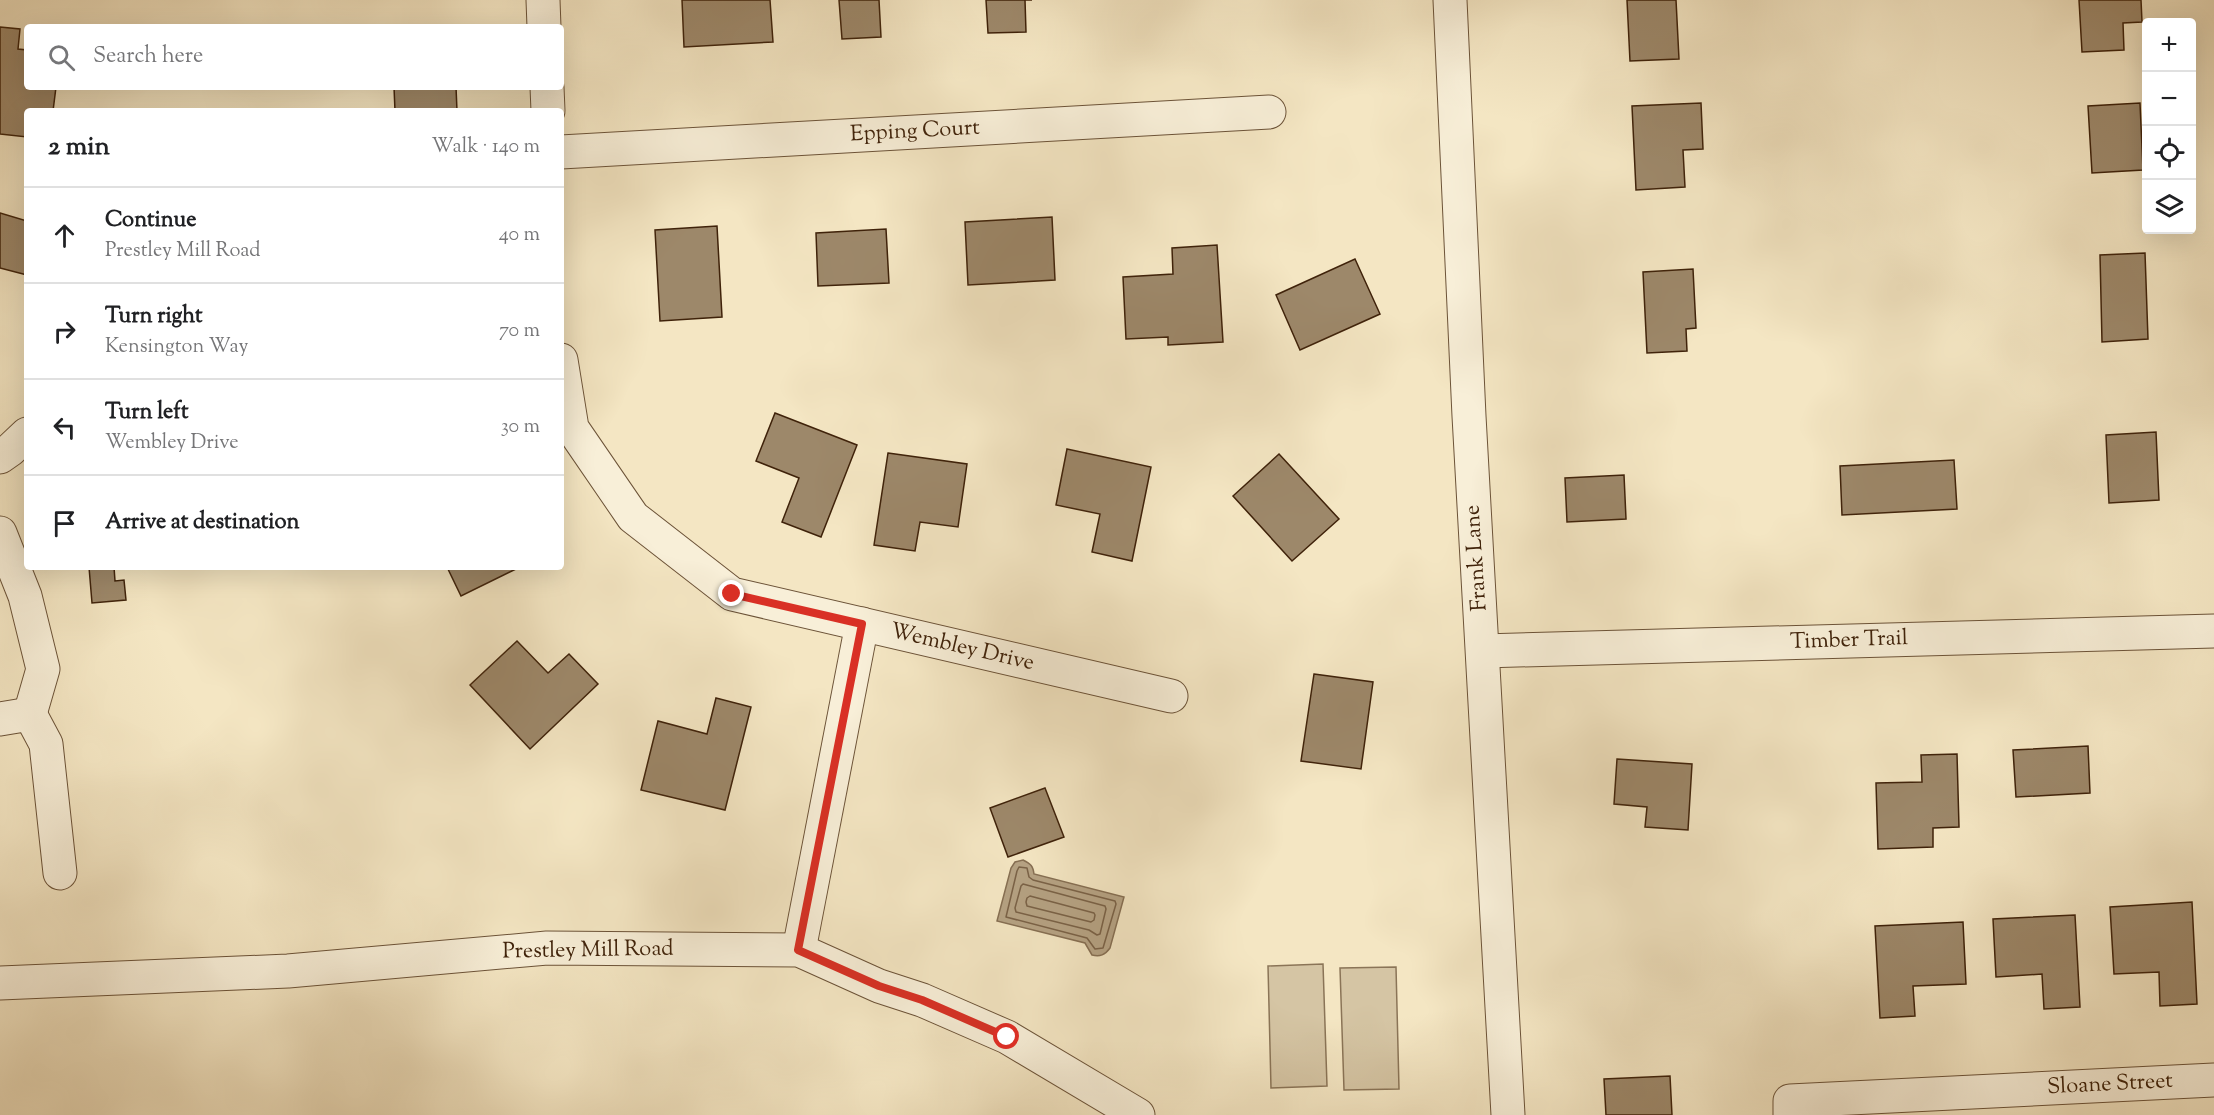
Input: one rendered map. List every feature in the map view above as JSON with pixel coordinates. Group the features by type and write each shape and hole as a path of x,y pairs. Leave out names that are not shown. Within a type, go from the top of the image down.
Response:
{"street":[{"path":"543,0 544,24"},
{"name":"Frank Lane","path":"1450,0 1469,416 1508,1115"},
{"path":"546,90 548,108"},
{"name":"Epping Court","path":"564,152 1269,112"},
{"name":"Wembley Drive","path":"564,379 572,428 633,517 732,594 1171,696"},
{"path":"0,457 24,437"},
{"path":"0,533 25,596 43,669 15,717 46,744 60,873"},
{"path":"798,950 862,624"},
{"name":"Timber Trail","path":"1483,651 2214,631"},
{"name":"Prestley Mill Road","path":"0,983 288,971 547,948 798,950 879,986 922,1000 1007,1037 1138,1115"},
{"name":"Sloane Street","path":"1790,1108 2214,1080"}],"shaded area":[{"path":"1323,964 1327,1086 1271,1088 1268,966"},
{"path":"1396,967 1399,1089 1344,1090 1340,968"}],"water":[{"path":"1023,860 1031,866 1034,874 1124,897 1110,948 1106,952 1100,956 1092,955 1085,943 997,921 1011,868 1015,862"}],"building":[{"path":"682,0 770,0 773,42 684,47"},
{"path":"839,0 879,0 881,37 842,39"},
{"path":"986,0 1025,0 1026,32 988,33"},
{"path":"1627,0 1676,0 1679,59 1630,61"},
{"path":"2079,0 2141,0 2142,22 2123,23 2124,50 2082,52"},
{"path":"0,27 20,29 18,49 24,50 24,90 56,90 53,108 24,108 24,137 0,134"},
{"path":"394,90 456,90 457,108 395,108"},
{"path":"1701,103 1703,149 1683,150 1685,187 1636,190 1632,106"},
{"path":"2140,103 2142,170 2092,173 2088,106"},
{"path":"0,213 24,220 24,274 0,268"},
{"path":"1052,217 1055,280 968,285 965,222"},
{"path":"717,226 722,317 660,321 655,230"},
{"path":"886,229 889,283 818,286 816,233"},
{"path":"1217,245 1223,342 1168,345 1168,337 1126,339 1123,277 1173,274 1172,248"},
{"path":"2145,253 2148,339 2102,342 2100,255"},
{"path":"1355,259 1380,314 1300,350 1276,295"},
{"path":"1693,269 1696,328 1686,329 1687,351 1647,353 1643,272"},
{"path":"775,413 857,445 821,537 782,522 799,478 756,461"},
{"path":"2156,432 2159,500 2109,503 2106,435"},
{"path":"1067,449 1151,467 1132,561 1092,552 1100,514 1056,505"},
{"path":"888,453 967,464 958,527 920,522 915,551 874,545"},
{"path":"1279,454 1339,519 1292,561 1233,496"},
{"path":"1954,460 1957,509 1842,515 1840,466"},
{"path":"1624,475 1626,519 1567,522 1565,478"},
{"path":"89,570 114,570 115,581 124,580 126,600 92,603"},
{"path":"448,570 514,570 461,596"},
{"path":"517,641 548,673 569,654 598,684 530,749 470,685"},
{"path":"1314,674 1373,682 1361,769 1301,761"},
{"path":"716,698 751,707 725,810 641,790 658,721 707,734"},
{"path":"2088,746 2090,793 2016,797 2013,750"},
{"path":"1957,754 1959,827 1933,828 1933,847 1878,849 1876,783 1922,782 1921,755"},
{"path":"1617,759 1692,764 1688,830 1645,827 1647,807 1614,804"},
{"path":"1045,788 1064,837 1008,857 990,808"},
{"path":"2192,902 2197,1004 2160,1006 2159,972 2114,974 2110,907"},
{"path":"2075,915 2080,1007 2044,1009 2042,974 1996,977 1993,919"},
{"path":"1963,922 1966,984 1913,986 1915,1016 1880,1018 1875,926"},
{"path":"1670,1076 1672,1115 1606,1115 1604,1079"}],"route":[{"path":"732,594 862,624 798,950 879,986 922,1000 1007,1037"}]}
